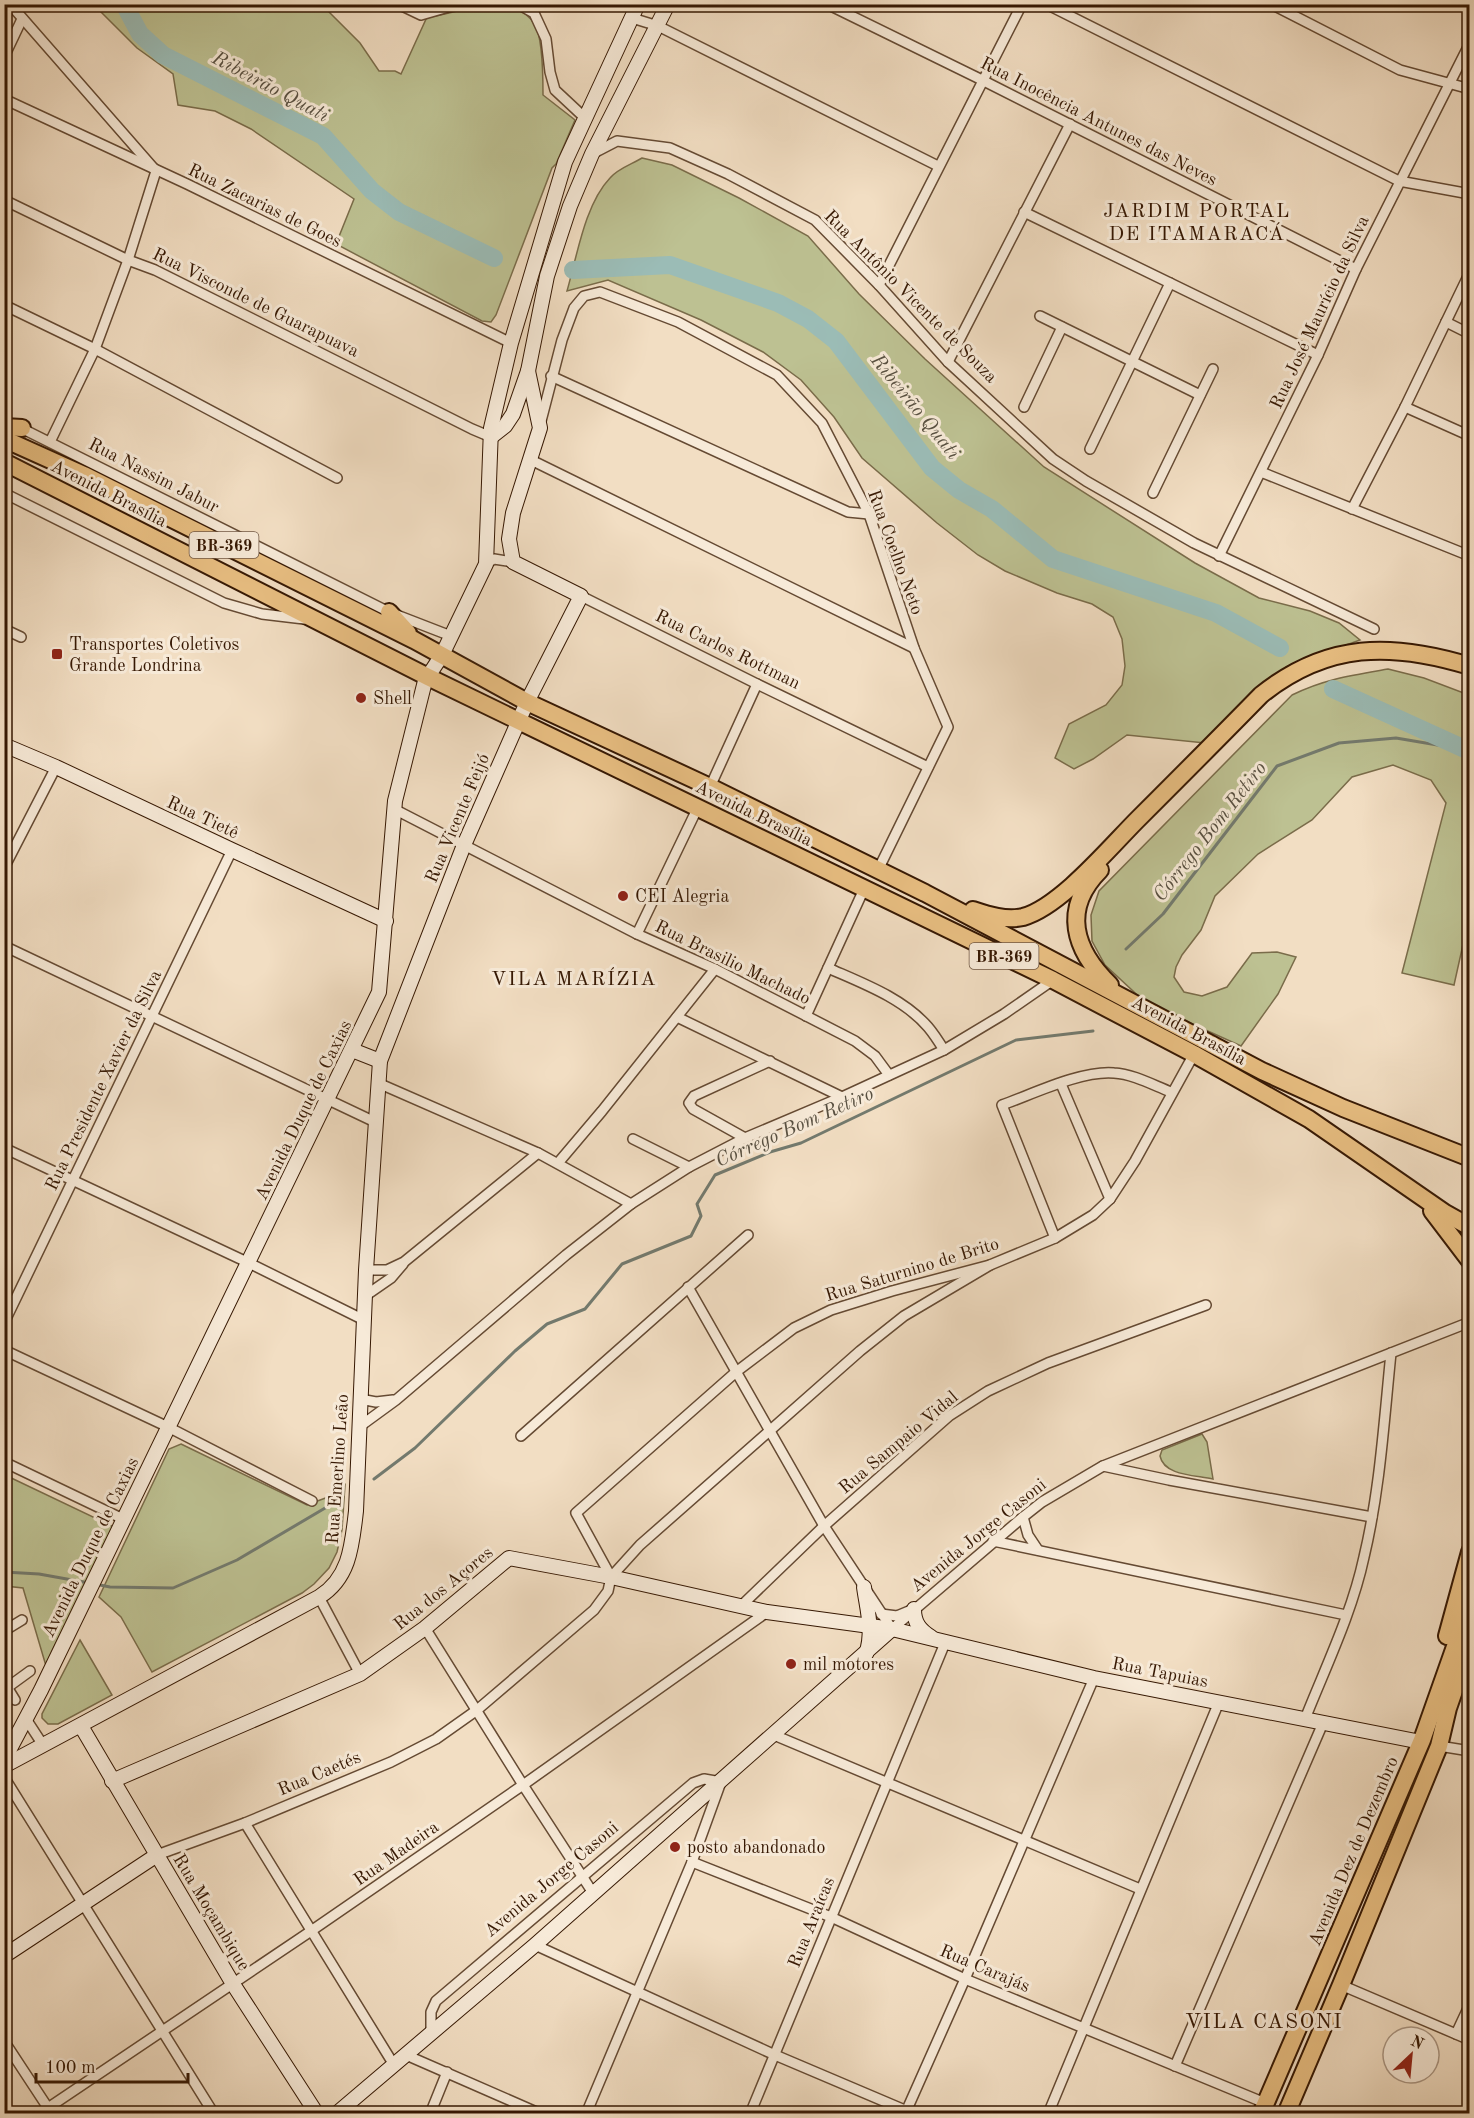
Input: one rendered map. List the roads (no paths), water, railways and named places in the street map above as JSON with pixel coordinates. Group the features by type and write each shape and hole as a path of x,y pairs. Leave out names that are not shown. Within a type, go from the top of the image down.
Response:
{"highway":[{"path":"4,427 22,428"},
{"name":"Avenida Brasília","path":"4,439 84,475 414,640 527,702 710,787 925,893 1304,1090 1470,1158"},
{"name":"Avenida Brasília","path":"4,462 428,676 1053,980 1194,1054 1309,1119 1410,1189 1470,1227"},
{"path":"389,612 414,640"},
{"path":"925,893 1002,918 1022,917 1039,910 1054,900 1085,872 1261,695 1282,679 1305,667 1346,653 1379,650 1414,652 1470,666"},
{"path":"1119,995 1099,975 1080,945 1076,929 1082,896 1093,877 1266,701 1311,676 1330,669 1370,661 1408,661 1470,677"},
{"path":"1410,1189 1436,1215 1470,1261"},
{"path":"1422,1741 1421,1720 1470,1552"},
{"name":"Avenida Dez de Dezembro","path":"1263,2108 1422,1741 1470,1599"},
{"path":"1439,1746 1448,1708 1470,1645"},
{"path":"1286,2114 1439,1746 1453,1722 1470,1675"}],"street":[{"path":"10,4 156,171 128,260 95,349 50,442"},
{"path":"398,4 421,15 459,4"},
{"name":"Avenida Duque de Caxias","path":"4,1760 249,1263 379,992 394,809 425,681 452,636 486,564 491,428 511,343 565,162 638,4"},
{"path":"491,437 505,426 513,414 528,371 543,295 562,229 592,154 668,4"},
{"name":"Rua Inocência Antunes das Neves","path":"827,4 1356,269"},
{"path":"879,285 1022,4"},
{"path":"1046,4 1399,182 1470,194"},
{"path":"1271,4 1400,70 1470,89"},
{"path":"519,5 534,13 546,39 555,90 585,118"},
{"path":"4,57 22,18"},
{"path":"632,18 658,26 938,166"},
{"name":"Rua José Maurício da Silva","path":"1219,556 1318,355 1356,269 1470,43"},
{"name":"Rua Zacarias de Goes","path":"4,99 511,343"},
{"path":"948,362 1070,124"},
{"name":"Rua Antônio Vicente de Souza","path":"592,154 617,141 670,148 728,174 815,220 879,285 948,362 1053,459 1086,481 1219,556 1374,629"},
{"name":"Rua Visconde de Guarapuava","path":"4,200 128,260 155,270 491,437"},
{"path":"1024,212 1318,355"},
{"path":"1352,509 1405,407 1470,272"},
{"path":"1089,449 1170,283"},
{"name":"Rua Coelho Neto","path":"551,376 561,340 574,308 584,296 600,292 678,322 777,375 822,423 868,514 914,648 948,727 878,870"},
{"path":"4,304 95,349 337,478"},
{"path":"1040,316 1200,395"},
{"path":"1446,322 1470,334"},
{"path":"1024,407 1062,327"},
{"path":"1153,493 1213,369"},
{"path":"528,371 540,429"},
{"path":"486,564 494,559 513,562 509,539 513,513 540,429 551,376 848,512 868,514"},
{"path":"1405,407 1470,436"},
{"name":"Rua Nassim Jabur","path":"4,420 389,612 452,636"},
{"path":"529,459 914,648"},
{"path":"1261,472 1470,556"},
{"path":"4,493 224,603 262,614 322,621"},
{"name":"Rua Carlos Rottman","path":"513,562 928,767"},
{"name":"Rua Vicente Feijó","path":"380,1060 464,845 527,702 581,596"},
{"path":"4,629 21,637"},
{"path":"710,787 757,684"},
{"name":"Rua Tietê","path":"4,745 386,921"},
{"path":"4,868 56,767"},
{"path":"637,934 698,807"},
{"name":"Rua Brasilio Machado","path":"394,809 637,934 715,969 866,1048 889,1075"},
{"name":"Rua Presidente Xavier da Silva","path":"4,1323 232,850"},
{"path":"806,1016 864,889"},
{"path":"4,946 375,1122"},
{"path":"828,968 888,996 911,1011 928,1027 944,1050"},
{"path":"558,1163 715,969"},
{"path":"359,1427 396,1400 566,1255 631,1204 689,1167 745,1138 944,1050 1004,1014 1053,980"},
{"path":"379,992 405,995"},
{"path":"677,1017 842,1097"},
{"path":"352,1050 380,1060"},
{"name":"Rua Saturnino de Brito","path":"611,1577 576,1513 736,1372 794,1328 831,1310 990,1265 1055,1238 1093,1215 1110,1199 1135,1161 1194,1054"},
{"name":"Rua Emerlino Leão","path":"4,1766 319,1597 331,1590 343,1573 353,1539 366,1270 380,1060"},
{"path":"745,1138 693,1109 689,1103 694,1096 770,1061"},
{"path":"1055,1238 1002,1105 1090,1074 1114,1073 1134,1077 1171,1092"},
{"path":"378,1083 538,1153 631,1204"},
{"path":"1061,1084 1110,1199"},
{"path":"633,1139 689,1167"},
{"path":"4,1148 249,1263 364,1320"},
{"path":"365,1296 391,1278 404,1262 538,1153"},
{"path":"521,1436 748,1235"},
{"path":"366,1270 387,1270 404,1262"},
{"name":"Rua Caetés","path":"4,1956 157,1855 245,1823 391,1762 436,1739 477,1710 594,1610 608,1591 611,1577 648,1538 860,1351 904,1316 990,1265"},
{"path":"688,1287 824,1526 892,1629"},
{"name":"Rua Sampaio Vidal","path":"740,1607 824,1526 949,1416 988,1391 1048,1363 1133,1334 1206,1305"},
{"name":"Avenida Jorge Casoni","path":"336,2114 535,1945 866,1654 914,1609 1042,1502 1103,1466 1470,1322"},
{"path":"4,1350 168,1427 312,1501"},
{"path":"1305,1719 1346,1615 1364,1557 1372,1517 1391,1353"},
{"path":"360,1400 376,1402 396,1400"},
{"path":"4,1462 123,1519"},
{"path":"1103,1466 1372,1517"},
{"path":"1023,1517 1028,1535 1038,1550"},
{"path":"993,1541 1346,1615"},
{"name":"Rua dos Açores","path":"112,1781 360,1674 425,1628 508,1558 611,1577 767,1612 892,1629"},
{"path":"864,1587 870,1627 866,1654"},
{"path":"319,1597 360,1674"},
{"path":"881,1614 897,1616 914,1609 918,1627 940,1641"},
{"name":"Rua Madeira","path":"39,2114 50,2110 523,1785 767,1612"},
{"path":"4,1631 22,1620"},
{"path":"425,1628 593,1893"},
{"name":"Rua Tapuias","path":"892,1629 1094,1677 1422,1741"},
{"name":"Rua Araícas","path":"750,2114 887,1783 940,1641"},
{"path":"15,1700 6,1684 30,1671"},
{"path":"535,1945 775,2055 908,2112 1094,1677"},
{"path":"1048,2114 1082,2027 1219,1702"},
{"path":"26,1719 43,1745"},
{"path":"1175,2066 1323,1723"},
{"name":"Rua Moçambique","path":"81,1726 233,1984 317,2114"},
{"path":"774,1735 1140,1889"},
{"path":"1439,1746 1470,1751"},
{"path":"4,1777 165,2031 214,2114"},
{"name":"Avenida Jorge Casoni","path":"431,2033 431,2012 436,2001 693,1783 704,1779 721,1782"},
{"path":"586,2114 692,1862 721,1782"},
{"path":"245,1823 394,2065"},
{"name":"Rua Carajás","path":"692,1862 831,1917 965,1979 1175,2066 1263,2108"},
{"path":"1341,1985 1470,2040"},
{"path":"1456,2034 1470,2004"},
{"path":"4,2041 50,2110"},
{"path":"406,2055 541,2114"},
{"path":"430,2114 447,2072"}],"waterway":[{"name":"Ribeirão Quati","path":"124,4 140,34 163,55 323,136 372,191 399,212 494,258"},
{"name":"Ribeirão Quati","path":"573,270 670,265 778,303 808,319 836,341 932,468 959,490 992,509 1053,559 1216,613 1280,648"},
{"name":"Ribeirão Quati","path":"1333,689 1467,750"},
{"name":"Córrego Bom Retiro","path":"1126,949 1163,914 1277,766 1339,743 1396,738 1467,750"},
{"name":"Córrego Bom Retiro","path":"374,1479 415,1448 515,1351 547,1324 585,1309 622,1264 691,1236 701,1216 697,1204 715,1175 770,1152 801,1143 1016,1040 1093,1031"},
{"name":"Córrego Bom Retiro","path":"95,1584 110,1587 173,1588 237,1560 337,1501"},
{"name":"Córrego Bom Retiro","path":"4,1572 39,1574 89,1583"}],"place":[{"name":"Transportes Coletivos Grande Londrina","path":"57,654"},
{"name":"Shell","path":"361,698"},
{"name":"CEI Alegria","path":"623,896"},
{"name":"mil motores","path":"791,1664"},
{"name":"posto abandonado","path":"675,1847"}],"district":[{"name":"JARDIM PORTAL DE ITAMARACÁ","path":"1197,222"},
{"name":"VILA MARÍZIA","path":"574,978"},
{"name":"VILA CASONI","path":"1264,2021"}]}
